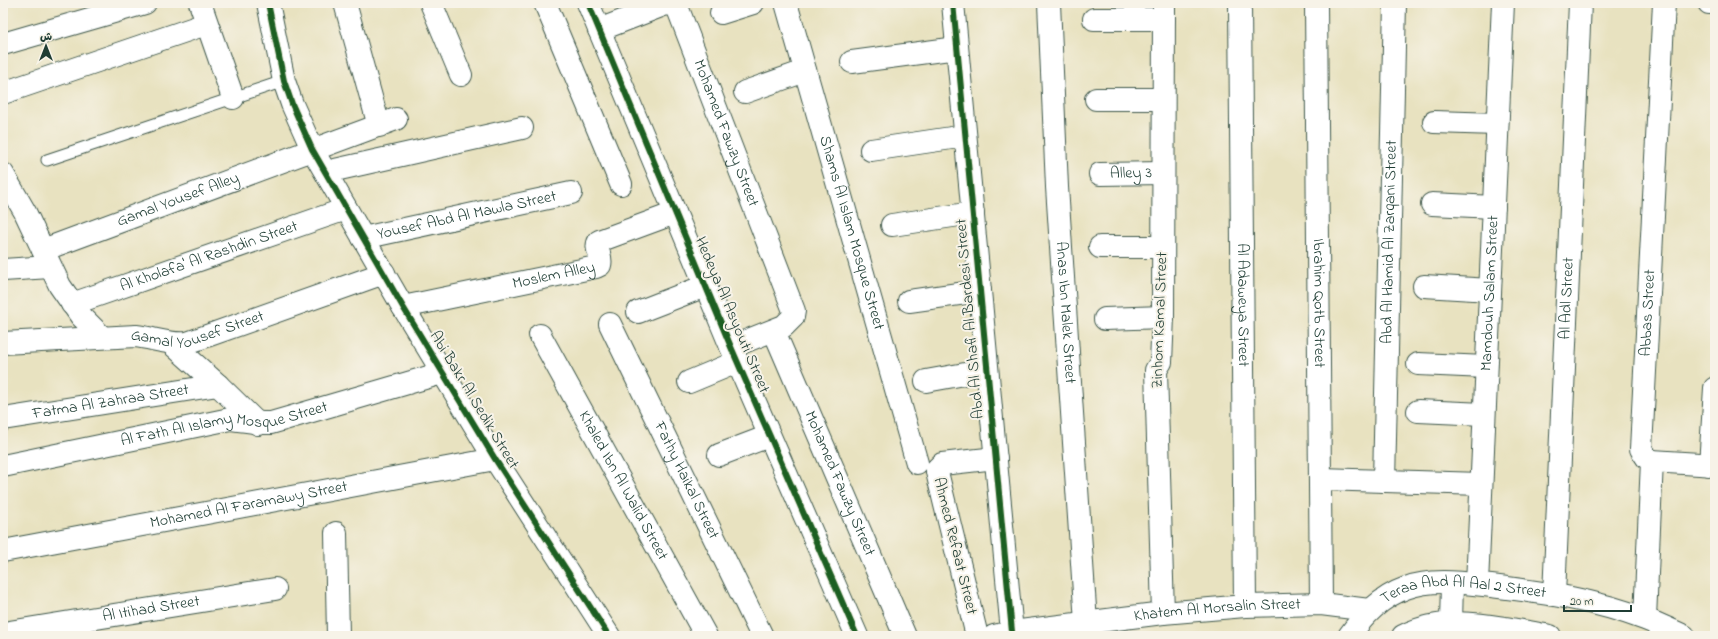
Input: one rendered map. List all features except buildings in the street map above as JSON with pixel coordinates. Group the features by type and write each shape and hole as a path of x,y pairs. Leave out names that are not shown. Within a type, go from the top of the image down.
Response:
{"street":[{"path":"3,44 145,3"},
{"path":"200,3 206,24 233,98"},
{"name":"Abi Bakr Al Sedik Street","path":"268,3 284,80 292,104 312,149 442,373 495,459 609,636"},
{"name":"Gamal Yousef Alley","path":"3,270 46,259 312,149 388,122 345,3"},
{"path":"431,3 461,74"},
{"path":"545,3 621,184"},
{"name":"Hedeya Al Asyouti Street","path":"588,3 705,286 856,636"},
{"path":"721,13 753,3"},
{"name":"Shams Al Islam Mosque Street","path":"786,3 917,463"},
{"name":"Abd Al Shafi Al Bardesi Street","path":"953,3 996,458 1003,634"},
{"name":"Anas Ibn Malek Street","path":"1049,3 1057,187 1086,622"},
{"name":"Al Adaweya Street","path":"1240,3 1245,606"},
{"name":"Ibrahim Qotb Street","path":"1316,3 1321,604"},
{"name":"Abd Al Hamid Al Zarqani Street","path":"1384,481 1395,3"},
{"name":"Mamdouh Salam Street","path":"1477,584 1503,3"},
{"name":"Al Adl Street","path":"1554,594 1580,3"},
{"name":"Abbas Street","path":"1652,460 1647,458 1641,449 1664,3"},
{"path":"1709,3 1715,4"},
{"name":"Mohamed Fawzy Street","path":"599,30 666,4 675,5 678,9 794,311 789,322 689,382"},
{"path":"1094,19 1164,11"},
{"name":"Zinhom Kamal Street","path":"1163,613 1156,370 1161,362 1164,11"},
{"path":"3,93 206,24"},
{"path":"852,62 957,48"},
{"path":"745,92 805,71"},
{"path":"1096,99 1164,99"},
{"path":"1434,122 1497,124"},
{"path":"326,172 522,128"},
{"path":"871,150 965,136"},
{"name":"Alley 3","path":"1100,174 1163,174"},
{"path":"3,175 25,212 46,259 72,304 102,337"},
{"name":"Yousef Abd Al Mawla Street","path":"363,238 571,193"},
{"path":"1432,204 1494,207"},
{"name":"Al Kholafa' Al Rashdin Street","path":"72,304 346,208"},
{"name":"Moslem Alley","path":"403,307 596,267 600,265 602,260 597,248 599,241 675,213"},
{"path":"892,225 973,213"},
{"path":"1100,247 1163,247"},
{"name":"Gamal Yousef Street","path":"3,343 136,336 149,337 171,343 187,343 384,274"},
{"path":"638,312 705,286"},
{"path":"1424,286 1490,290"},
{"path":"909,301 980,291"},
{"path":"1105,319 1162,317"},
{"name":"Fathy Haikal Street","path":"610,324 762,636"},
{"name":"Mohamed Fawzy Street","path":"774,331 905,636"},
{"name":"Khaled Ibn Al Walid Street","path":"540,335 706,636"},
{"path":"171,343 218,385 258,424"},
{"path":"1418,364 1486,367"},
{"path":"926,381 987,370"},
{"name":"Al Fath Al Islamy Mosque Street","path":"3,466 230,419 242,419 258,424 270,423 442,373"},
{"name":"Fatma Al Zahraa Street","path":"3,419 218,385"},
{"path":"1645,618 1652,460 1713,465 1715,388"},
{"path":"1418,411 1484,414"},
{"path":"719,454 770,436"},
{"name":"Ahmed Refaat Street","path":"977,636 937,469 942,464 996,458"},
{"name":"Mohamed Al Faramawy Street","path":"3,551 495,459"},
{"path":"1321,479 1481,484"},
{"path":"336,533 338,636"},
{"name":"Teraa Abd Al Aal 2 Street","path":"1349,636 1369,610 1387,597 1407,587 1432,583 1452,583 1477,584 1554,594 1645,618 1684,636"},
{"path":"1451,622 1452,583"},
{"name":"Al Itihad Street","path":"3,633 275,589"},
{"name":"Khatem Al Morsalin Street","path":"1003,634 1163,613 1245,606 1321,604 1369,610"},
{"name":"Teraa Abd Al Aal 2 Street","path":"1405,636 1428,626 1451,622 1489,631 1550,636"}],"lane":[{"path":"47,160 284,80"}],"cycle path":[{"path":"268,3 284,81 292,104 312,149 403,307 495,459 609,636"},
{"path":"588,3 731,347 857,636"},
{"path":"953,3 1012,632"}]}
